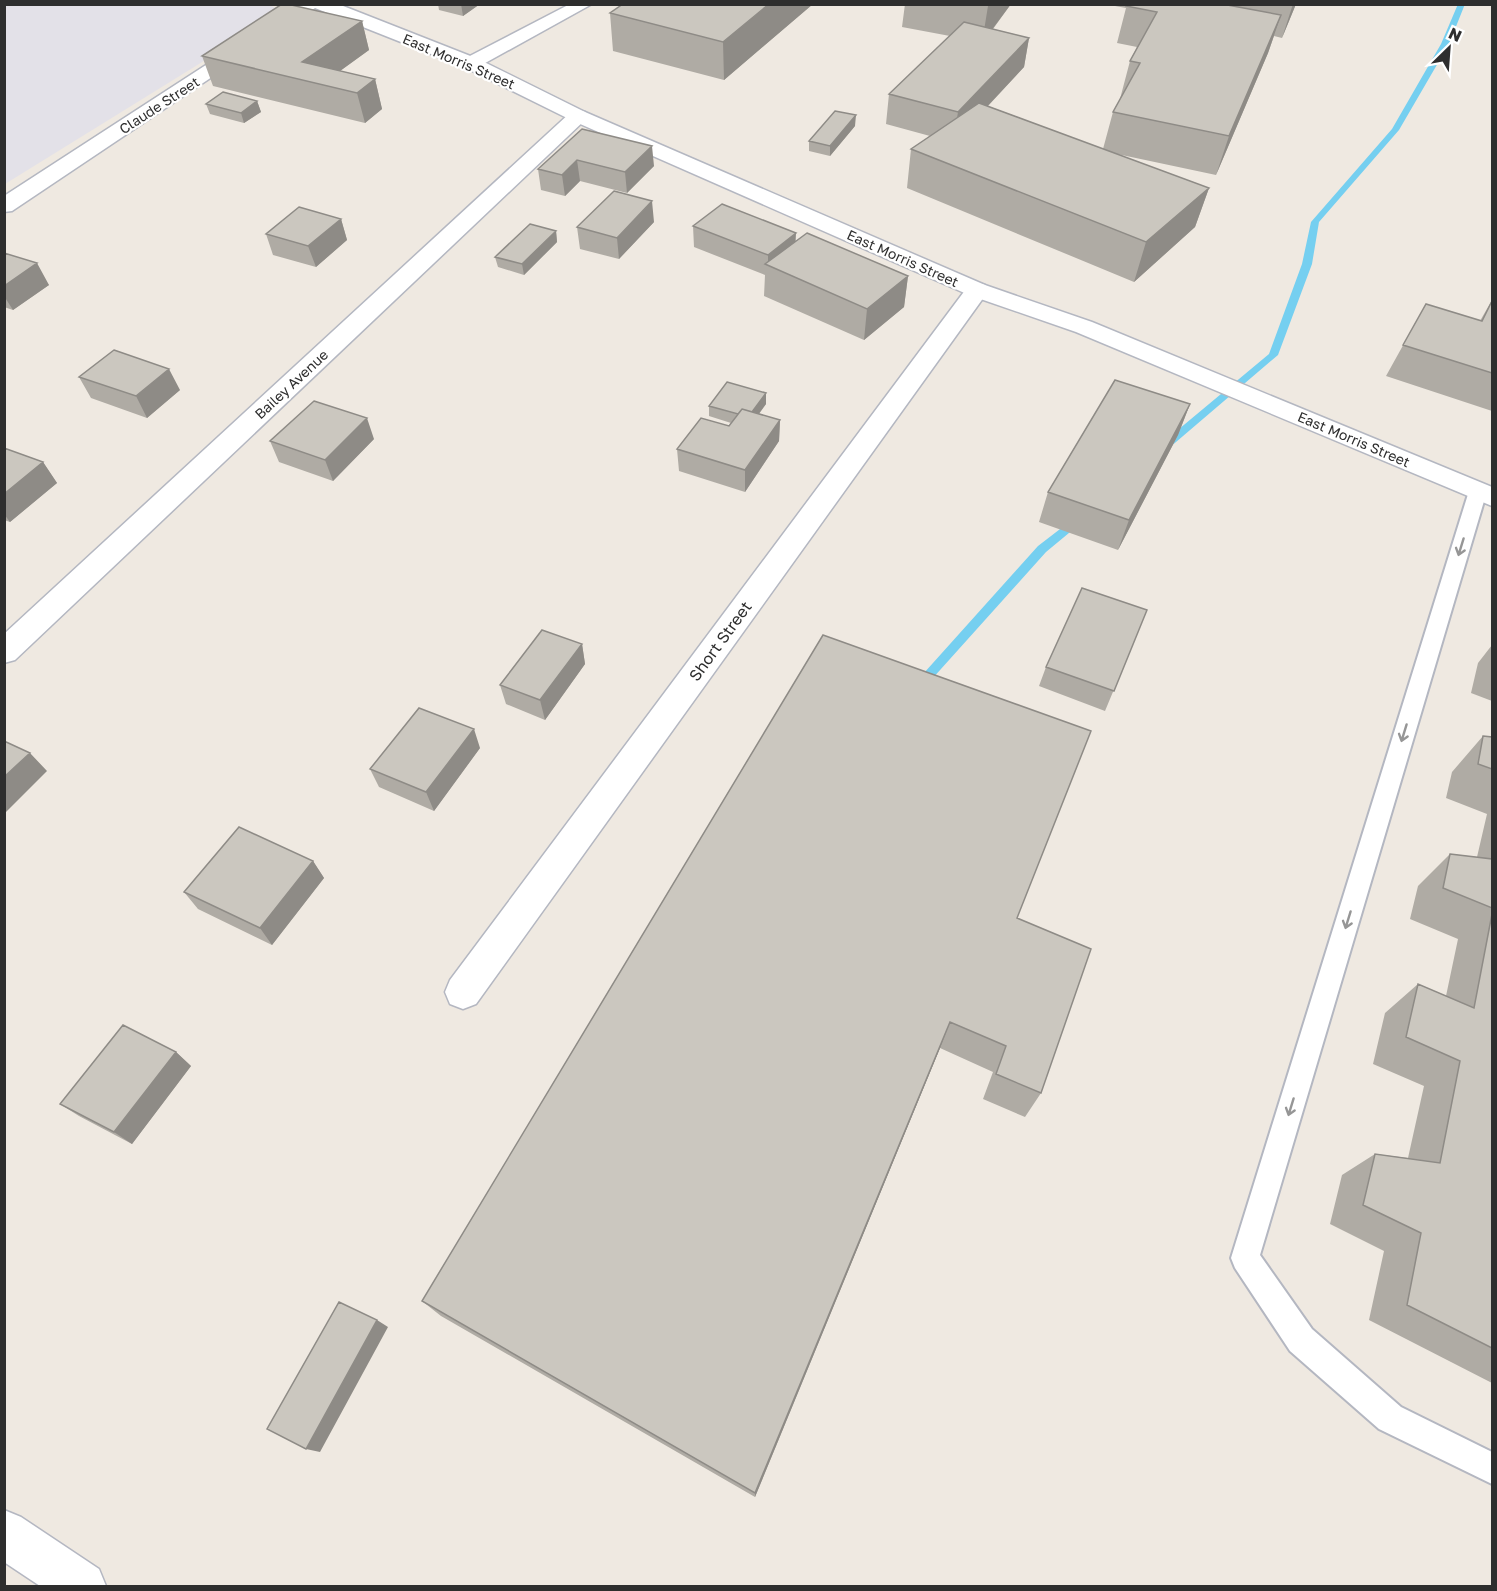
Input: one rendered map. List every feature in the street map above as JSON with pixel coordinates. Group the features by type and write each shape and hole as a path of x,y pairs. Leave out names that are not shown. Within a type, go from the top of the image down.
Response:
{"street":[{"name":"Claude Street","path":"4,206 313,4"},
{"name":"East Morris Street","path":"321,4 471,63 578,116 977,290 1084,327 1485,494"},
{"path":"471,63 584,4"},
{"name":"Bailey Avenue","path":"4,652 578,116"},
{"name":"Short Street","path":"463,992 977,290"},
{"path":"4,1534 82,1587"}],"lane":[{"path":"1485,494 1245,1258 1301,1340 1390,1418 1492,1468"}],"shaded area":[{"path":"268,4 283,12 5,184 5,5"}],"building":[{"path":"282,4 362,21 302,62 375,79 357,93 202,56"},
{"path":"623,4 769,4 723,42 610,13"},
{"path":"1127,4 1222,4 1281,15 1229,136 1113,112 1140,63 1130,61 1157,12 1126,6"},
{"path":"964,22 1029,38 958,112 889,94"},
{"path":"223,92 257,101 241,113 206,104"},
{"path":"979,103 1209,188 1146,242 911,149"},
{"path":"835,111 856,115 830,146 809,141"},
{"path":"582,129 652,146 625,172 577,160 562,175 538,169"},
{"path":"614,191 652,201 617,238 577,227"},
{"path":"722,204 796,233 768,255 693,226"},
{"path":"299,207 341,219 308,246 266,234"},
{"path":"530,224 556,231 522,264 495,257"},
{"path":"807,233 908,276 867,309 765,264"},
{"path":"4,253 37,263 4,286"},
{"path":"1492,301 1492,373 1403,345 1426,304 1482,321"},
{"path":"114,350 169,369 136,396 79,377"},
{"path":"1115,380 1190,404 1129,520 1048,492"},
{"path":"727,382 766,393 752,412 742,409 738,414 709,406"},
{"path":"314,401 367,418 325,460 270,441"},
{"path":"742,409 780,420 745,470 677,449 701,418 729,426"},
{"path":"4,448 43,462 4,494"},
{"path":"1082,588 1147,610 1114,691 1046,667"},
{"path":"542,630 582,644 540,700 500,685"},
{"path":"823,635 1091,731 1017,918 1091,949 1041,1093 996,1074 1006,1046 950,1022 755,1493 422,1301"},
{"path":"419,708 474,729 426,792 370,769"},
{"path":"1483,736 1492,737 1492,769 1478,764"},
{"path":"4,741 30,753 4,777"},
{"path":"239,827 313,861 260,928 184,892"},
{"path":"1450,854 1492,859 1492,908 1443,888"},
{"path":"1492,914 1492,1348 1407,1305 1421,1233 1363,1205 1375,1154 1440,1163 1460,1061 1406,1037 1418,984 1474,1008"},
{"path":"123,1025 176,1052 114,1132 60,1104"},
{"path":"339,1302 377,1320 306,1449 267,1429"}],"waterway":[{"path":"1165,446 1273,355 1307,264 1315,222 1395,130 1445,44 1462,4"},
{"path":"919,686 1042,549 1077,520"}]}
